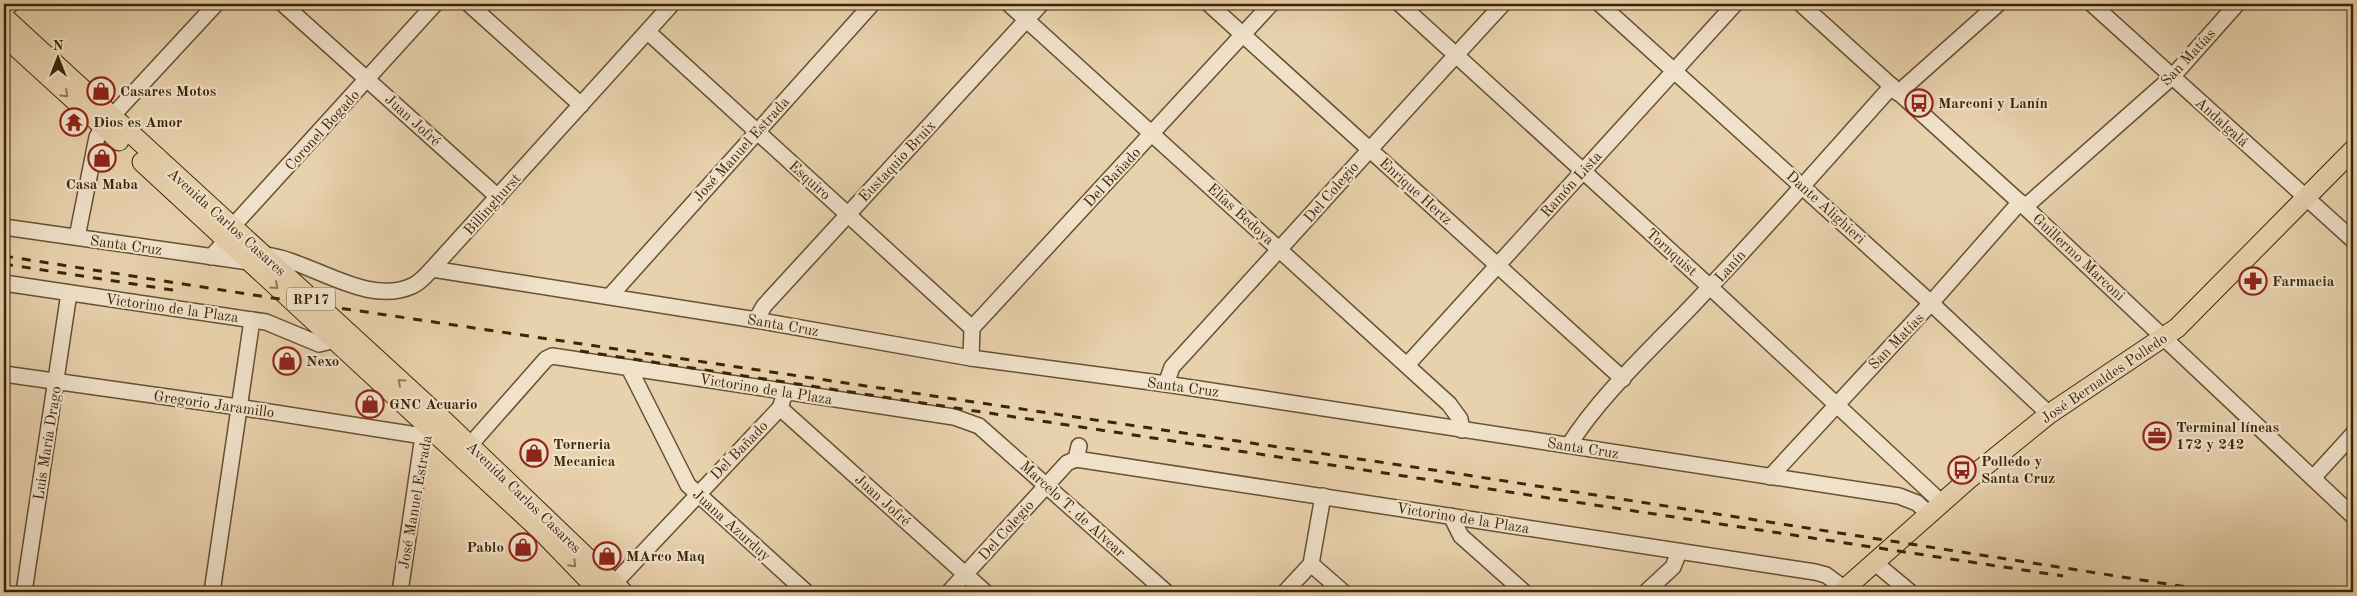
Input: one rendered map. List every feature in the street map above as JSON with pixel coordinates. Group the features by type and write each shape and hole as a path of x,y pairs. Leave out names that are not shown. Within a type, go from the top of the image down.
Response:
{"main road":[{"name":"Avenida Carlos Casares","path":"4,17 108,122"},
{"name":"Avenida Carlos Casares","path":"4,36 108,122 229,232 336,340 430,426 465,451 611,590"},
{"name":"José Bernaldes Polledo","path":"1843,590 1936,508 2048,414 2165,338 2307,199 2353,150"},
{"name":"Avenida Carlos Casares","path":"257,259 363,349 430,426"}],"street":[{"path":"4,11 11,4"},
{"path":"77,237 94,146 108,122 216,4"},
{"name":"Juan Jofré","path":"282,4 498,196"},
{"name":"Coronel Bogado","path":"211,257 229,232 435,4"},
{"path":"469,4 581,105"},
{"name":"Billinghurst","path":"257,259 285,259 377,291 413,286 432,269 672,4"},
{"name":"José Manuel Estrada","path":"610,296 872,4"},
{"name":"Elías Bedoya","path":"1009,4 1449,404 1460,419 1462,430"},
{"name":"Eustaquio Bruix","path":"756,320 764,306 1040,4"},
{"name":"Enrique Hertz","path":"1208,4 1623,379"},
{"name":"Del Bañado","path":"972,328 1271,4"},
{"name":"Tornquist","path":"1400,4 1710,287 1835,405 1936,508"},
{"name":"Del Colegio","path":"1166,384 1172,367 1280,250 1369,148 1503,4"},
{"name":"Dante Alighieri","path":"1600,4 1931,303 2048,414"},
{"name":"Ramón Lista","path":"1407,365 1673,70 1735,4"},
{"name":"Guillermo Marconi","path":"1801,4 2022,205 2353,516"},
{"name":"Lanín","path":"1569,446 1578,431 1623,379 1802,186 1895,90 1998,4"},
{"name":"Andalgalá","path":"2092,4 2353,240"},
{"name":"San Matías","path":"1770,477 2022,205 2172,77 2237,4"},
{"name":"Esquiro","path":"648,32 972,328"},
{"name":"Santa Cruz","path":"4,227 211,257 257,259"},
{"name":"Santa Cruz","path":"432,269 756,320 971,358 1166,384 1899,496 1936,508"},
{"name":"Victorino de la Plaza","path":"4,283 266,322 319,344 336,340"},
{"name":"Luis María Drago","path":"24,592 69,293"},
{"path":"212,592 252,320"},
{"path":"971,358 972,328"},
{"name":"Victorino de la Plaza","path":"465,451 546,360 552,356 954,418 979,426"},
{"name":"Juana Azurduy","path":"629,368 684,478 697,494 806,592"},
{"name":"Gregorio Jaramillo","path":"4,374 238,407 430,426"},
{"name":"Del Bañado","path":"611,590 697,494 780,408 784,392"},
{"name":"Juan Jofré","path":"780,408 985,592"},
{"name":"José Manuel Estrada","path":"400,592 430,426"},
{"name":"Marcelo T. de Alvear","path":"979,426 1166,592"},
{"path":"2313,478 2353,434"},
{"name":"Del Colegio","path":"949,592 1077,452"},
{"name":"Victorino de la Plaza","path":"1077,452 1323,496 1815,572 1826,575 1843,590"},
{"path":"1285,592 1311,564 1323,496"},
{"path":"1451,516 1462,536 1524,592"},
{"path":"1646,592 1672,567 1679,552"},
{"path":"1874,562 1910,592"},
{"path":"1311,564 1343,592"}],"railway":[{"path":"4,256 292,301 1447,472 2219,592"},
{"path":"4,264 179,291"},
{"path":"580,351 2063,576"}],"place":[{"name":"Casares Motos","path":"101,91"},
{"name":"Marconi y Lanín","path":"1919,103"},
{"name":"Dios es Amor","path":"74,122"},
{"name":"Casa Maba","path":"102,158"},
{"name":"Farmacia","path":"2253,281"},
{"name":"Nexo","path":"287,361"},
{"name":"GNC Acuario","path":"370,404"},
{"name":"Terminal líneas 172 y 242","path":"2157,436"},
{"name":"Torneria Mecanica","path":"534,453"},
{"name":"Polledo y Santa Cruz","path":"1962,470"},
{"name":"Pablo","path":"523,547"},
{"name":"MArco Maq","path":"607,556"}]}
